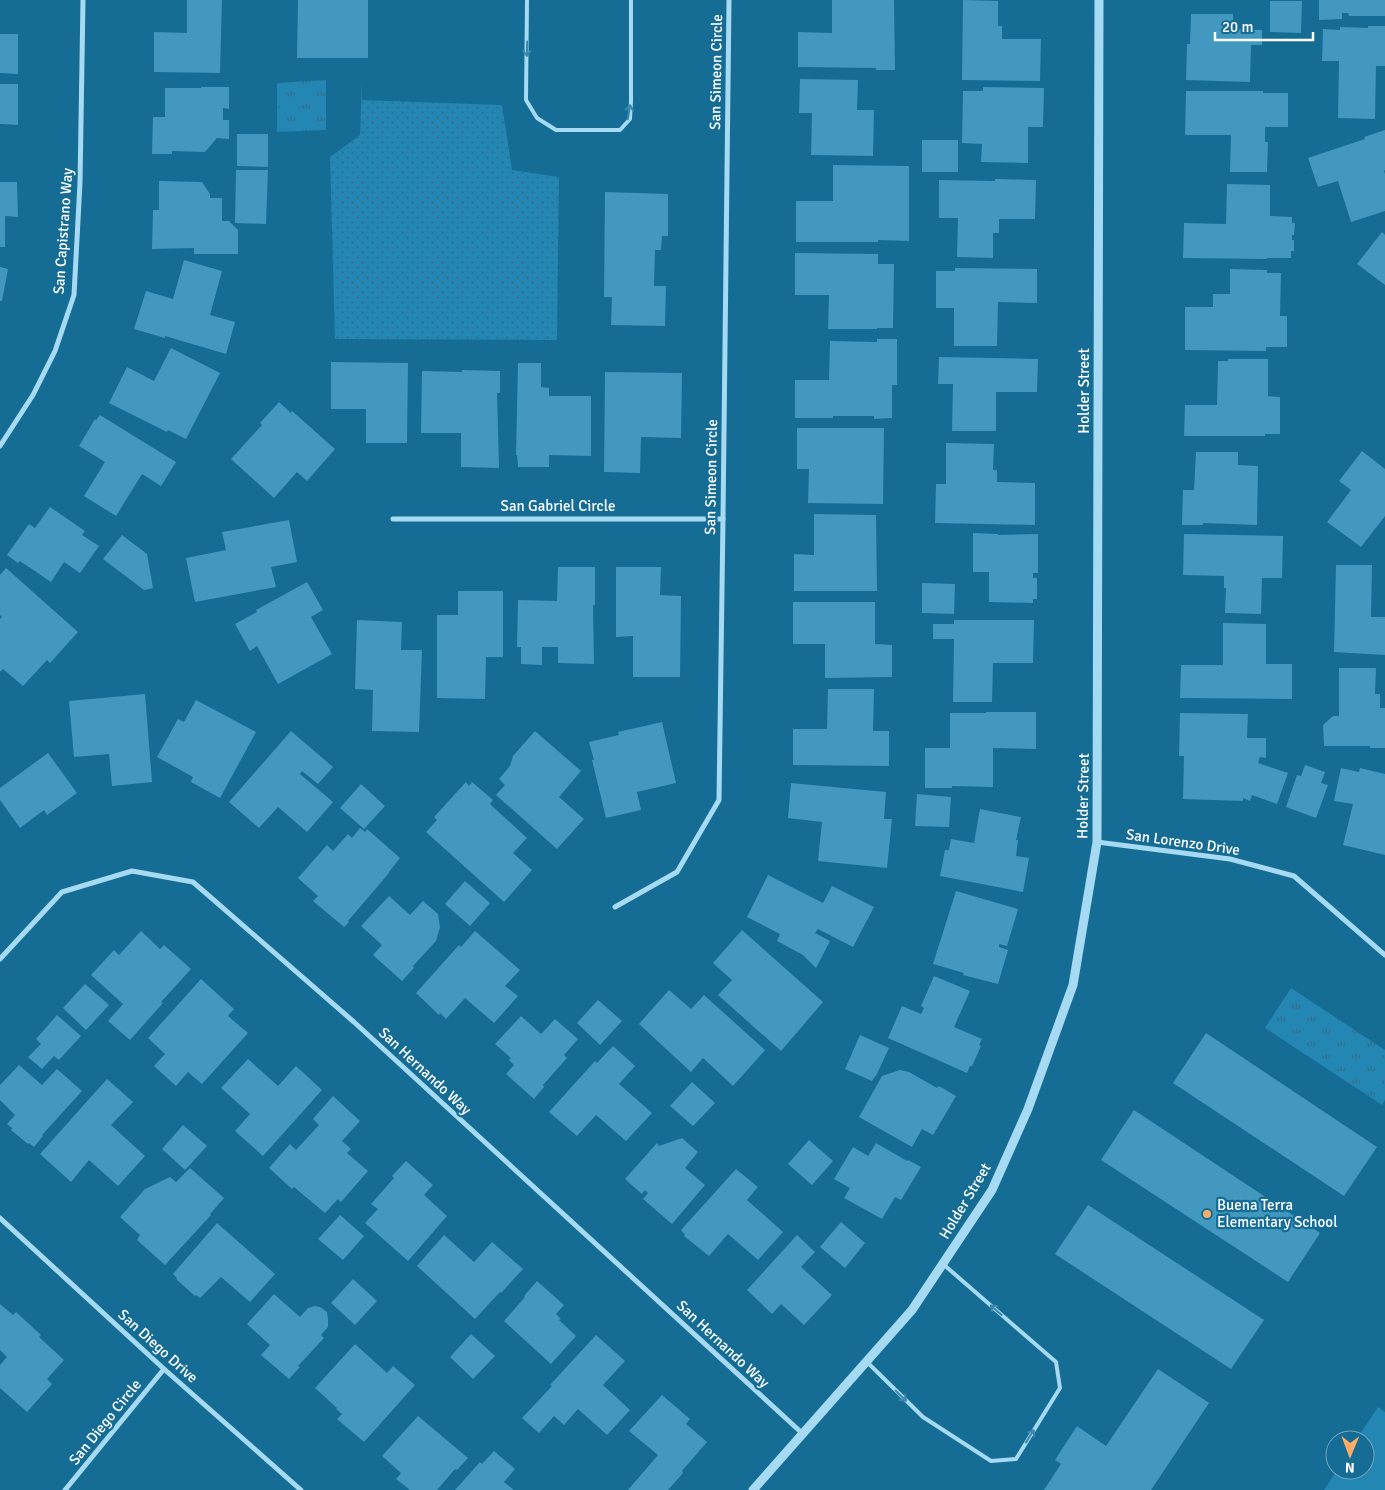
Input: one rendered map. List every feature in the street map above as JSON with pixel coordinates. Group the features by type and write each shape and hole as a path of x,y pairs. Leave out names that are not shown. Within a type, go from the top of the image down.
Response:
{"street":[{"name":"San Capistrano Way","path":"0,446 33,395 55,350 74,296 80,183 83,0"},
{"name":"San Simeon Circle","path":"615,907 677,872 718,800 729,0"},
{"name":"Holder Street","path":"753,1490 912,1310 992,1190 1028,1109 1073,985 1097,842 1099,0"},
{"name":"San Gabriel Circle","path":"393,519 723,519"},
{"name":"San Lorenzo Drive","path":"1097,842 1230,859 1294,876 1385,955"},
{"name":"San Hernando Way","path":"0,958 62,892 132,871 193,882 354,1022 802,1434"},
{"name":"San Diego Drive","path":"0,1218 164,1369 300,1490"},
{"name":"San Diego Circle","path":"65,1490 164,1369"}],"lane":[{"path":"527,0 526,100 537,118 556,130 620,130 630,119 632,0"},
{"path":"867,1362 923,1417 991,1461 1016,1459 1060,1388 1056,1362 943,1264"}],"green space":[{"path":"326,80 326,130 277,132 277,83"},
{"path":"362,81 362,100 502,105 512,170 559,177 557,340 335,339 330,157 360,135"},
{"path":"1291,988 1385,1050 1385,1100 1382,1105 1265,1028"},
{"path":"1378,1407 1385,1412 1385,1490 1324,1490 1330,1480 1375,1480 1375,1430 1363,1430"}],"building":[{"path":"187,0 222,0 220,73 154,72 154,32 187,33"},
{"path":"298,0 368,0 368,58 297,58"},
{"path":"832,0 894,0 895,70 798,67 798,32 832,33"},
{"path":"963,0 998,1 998,26 1002,26 1002,39 1041,39 1040,81 962,80"},
{"path":"1319,0 1385,0 1385,16 1349,16 1348,13 1342,13 1342,19 1319,20"},
{"path":"1270,1 1302,1 1301,33 1270,32"},
{"path":"1191,14 1233,14 1233,29 1262,30 1262,45 1251,45 1250,82 1186,80 1187,44 1190,44"},
{"path":"1368,26 1385,26 1385,66 1376,66 1375,119 1338,118 1339,61 1322,61 1323,29 1340,30 1340,27 1368,28"},
{"path":"0,34 18,34 18,74 0,73"},
{"path":"800,79 858,80 857,110 874,110 873,156 811,155 812,113 799,113"},
{"path":"0,84 18,84 18,125 0,124"},
{"path":"229,87 229,109 223,108 223,120 229,120 229,139 217,138 205,152 172,151 172,154 152,154 153,117 165,117 165,88"},
{"path":"983,87 1044,88 1043,127 1028,127 1028,163 981,162 982,144 962,143 963,91 983,91"},
{"path":"1186,91 1263,91 1263,93 1288,93 1288,127 1265,127 1265,142 1268,142 1267,172 1230,172 1231,135 1185,135"},
{"path":"1385,130 1385,211 1351,222 1338,181 1318,187 1308,158 1365,139 1364,137"},
{"path":"237,134 268,134 268,167 237,166"},
{"path":"922,140 958,140 958,172 922,172"},
{"path":"833,165 909,166 909,241 796,242 796,201 833,201"},
{"path":"236,170 268,170 266,224 235,223"},
{"path":"995,179 1036,180 1035,219 999,219 999,233 993,233 993,258 957,257 958,218 939,218 939,180 995,181"},
{"path":"159,181 202,182 210,194 210,198 222,198 222,221 229,221 238,230 238,254 194,254 194,248 152,249 153,210 159,210"},
{"path":"0,182 17,182 18,217 5,216 5,247 0,247"},
{"path":"1227,184 1270,185 1270,216 1292,217 1292,223 1295,223 1294,235 1292,235 1294,251 1291,251 1291,258 1183,258 1184,223 1226,224"},
{"path":"605,192 668,194 668,236 662,236 661,250 655,250 654,286 666,286 665,326 611,325 612,297 604,297"},
{"path":"1382,232 1385,235 1385,285 1357,264"},
{"path":"795,253 878,254 878,264 894,264 893,328 828,329 829,295 795,295"},
{"path":"184,260 222,271 210,315 235,322 226,354 134,329 146,291 173,299"},
{"path":"0,267 8,269 2,301 0,301"},
{"path":"955,268 1037,269 1037,303 998,302 997,346 954,346 954,308 936,308 936,271 955,271"},
{"path":"1230,269 1267,270 1267,273 1281,273 1280,316 1287,316 1287,347 1266,347 1266,351 1185,350 1185,307 1213,307 1213,294 1230,294"},
{"path":"877,339 897,339 897,385 892,385 892,418 874,419 874,416 833,416 833,418 795,418 795,380 829,380 830,341 877,342"},
{"path":"171,348 220,373 186,439 168,430 167,432 109,403 127,367 154,381"},
{"path":"939,357 1038,359 1037,392 996,392 996,431 952,431 953,384 938,384"},
{"path":"1228,359 1268,359 1268,396 1280,397 1280,434 1265,434 1265,436 1184,436 1185,405 1217,405 1218,361 1228,361"},
{"path":"331,362 408,363 407,443 366,443 366,409 331,409"},
{"path":"518,363 541,363 541,387 549,388 549,396 591,396 591,456 549,455 549,467 518,467 516,455"},
{"path":"462,370 500,371 500,393 497,393 499,468 461,467 461,433 421,433 422,371 462,372"},
{"path":"605,372 682,373 681,438 641,437 640,473 604,472"},
{"path":"279,402 335,449 307,481 297,472 274,498 231,459 262,425 260,423"},
{"path":"100,415 176,462 161,486 142,474 116,516 84,496 105,462 79,446 95,419"},
{"path":"797,428 884,428 883,504 808,503 809,469 797,469"},
{"path":"946,443 994,444 993,470 997,470 997,482 1035,483 1035,525 935,523 936,484 946,484"},
{"path":"1362,451 1385,469 1385,516 1361,547 1327,522 1351,490 1339,481"},
{"path":"1196,452 1238,452 1238,465 1258,466 1257,525 1203,523 1203,525 1182,525 1183,490 1194,490"},
{"path":"50,507 85,531 82,535 99,546 80,573 64,562 51,582 20,561 18,563 7,555 29,524 35,528"},
{"path":"814,514 876,515 877,591 794,591 794,554 814,555"},
{"path":"289,520 297,562 271,567 276,587 195,602 186,558 226,550 222,532"},
{"path":"973,533 998,535 1038,534 1038,573 1033,573 1033,578 1037,578 1037,599 1033,599 1033,603 989,602 989,572 973,572"},
{"path":"1184,534 1283,536 1282,578 1262,578 1261,614 1225,613 1226,588 1224,588 1224,576 1183,575"},
{"path":"122,535 147,554 153,588 144,590 103,559"},
{"path":"1336,565 1372,565 1371,617 1385,617 1385,655 1334,652"},
{"path":"558,567 595,567 595,605 593,605 594,664 558,663 558,647 542,647 542,665 521,664 521,647 517,647 518,600 557,601"},
{"path":"616,567 661,567 660,595 681,596 680,677 633,677 633,636 616,637"},
{"path":"6,568 78,632 50,663 47,660 23,686 3,669 0,672 0,619 2,617 0,615 0,575"},
{"path":"307,582 323,610 311,617 332,654 278,684 257,646 250,651 235,624 257,612 256,610"},
{"path":"922,583 955,584 954,614 922,613"},
{"path":"458,591 503,591 503,657 486,657 485,699 437,698 437,615 458,615"},
{"path":"793,602 875,602 875,644 892,645 892,677 825,678 825,644 793,644"},
{"path":"357,620 402,622 401,650 422,650 419,732 372,731 373,690 355,689"},
{"path":"954,620 1034,620 1033,663 993,663 992,702 953,702 954,639 933,639 933,624 954,624"},
{"path":"1223,623 1266,624 1266,664 1292,664 1292,699 1180,698 1181,665 1223,665"},
{"path":"1339,668 1376,668 1375,694 1380,694 1380,708 1385,708 1385,748 1370,748 1370,746 1324,746 1323,725 1333,716 1339,716"},
{"path":"828,689 874,689 873,731 889,731 889,766 793,765 793,729 827,729"},
{"path":"145,694 152,782 112,786 109,754 74,757 69,701"},
{"path":"196,700 256,732 220,798 191,782 193,777 157,757 178,719 184,722"},
{"path":"1036,712 1036,749 993,748 993,787 952,786 952,788 925,788 925,748 950,748 950,713"},
{"path":"1180,713 1248,714 1247,738 1266,738 1266,758 1260,757 1258,763 1288,773 1277,804 1252,795 1250,801 1243,798 1243,801 1183,799 1184,756 1179,756"},
{"path":"662,722 676,783 637,792 641,810 606,818 589,742 619,735 618,732"},
{"path":"291,731 333,767 318,784 302,771 300,774 333,802 307,832 278,807 259,828 229,802"},
{"path":"535,731 581,771 559,797 584,819 557,849 496,795 505,785 499,779 510,766 513,756"},
{"path":"48,753 77,793 47,815 44,810 20,828 0,800 0,788"},
{"path":"1305,765 1325,772 1321,783 1328,785 1316,818 1286,807 1297,775 1301,776"},
{"path":"1341,768 1359,772 1360,768 1385,774 1385,855 1343,845 1353,804 1334,801"},
{"path":"466,782 469,786 472,782 493,800 490,804 527,838 513,853 532,870 504,902 426,832 437,820 434,817"},
{"path":"791,783 886,792 884,819 892,819 887,868 818,861 822,822 788,818"},
{"path":"361,784 385,806 364,829 340,808"},
{"path":"917,794 951,797 949,827 915,826"},
{"path":"980,809 1021,817 1016,840 1018,840 1016,856 1029,858 1023,892 940,876 945,850 949,850 951,839 974,843"},
{"path":"360,828 365,832 367,829 400,858 344,927 313,901 318,896 298,878 327,845 333,851 348,834 352,838"},
{"path":"768,875 823,903 832,886 874,907 853,947 818,929 815,933 830,941 816,968 803,955 777,941 780,934 747,917"},
{"path":"465,881 490,903 470,926 445,904"},
{"path":"956,891 1018,909 1007,946 999,944 999,947 1008,950 998,984 963,975 964,973 933,964"},
{"path":"389,896 410,915 423,901 438,914 440,927 436,941 402,981 373,955 382,945 361,926"},
{"path":"742,930 823,1002 781,1051 718,995 732,980 713,963"},
{"path":"141,931 160,949 164,945 191,969 130,1040 108,1021 123,1004 91,975 114,950 119,955"},
{"path":"475,931 520,970 505,986 518,996 494,1023 465,998 446,1019 440,1013 439,1015 416,993 459,945 461,947"},
{"path":"934,976 970,991 954,1027 982,1039 979,1045 981,1046 967,1073 888,1038 902,1006 921,1014 924,1008 921,1006"},
{"path":"201,979 234,1009 228,1016 248,1033 202,1084 188,1072 176,1086 154,1066 165,1054 148,1038"},
{"path":"85,984 109,1005 86,1030 63,1008"},
{"path":"669,990 691,1009 704,995 765,1050 733,1086 703,1058 691,1072 639,1024"},
{"path":"598,1000 622,1021 600,1045 577,1023"},
{"path":"57,1015 81,1036 59,1060 54,1056 42,1069 28,1057 41,1044 36,1039"},
{"path":"521,1016 541,1034 555,1019 578,1039 564,1055 567,1058 543,1085 544,1087 534,1099 506,1074 514,1065 509,1060 511,1058 495,1044"},
{"path":"1206,1033 1377,1147 1344,1196 1173,1083"},
{"path":"860,1035 889,1048 872,1081 845,1069"},
{"path":"613,1046 635,1066 619,1084 652,1113 626,1141 596,1115 577,1136 549,1112 595,1061 597,1063"},
{"path":"248,1059 278,1086 296,1066 322,1090 263,1156 235,1131 250,1114 221,1088"},
{"path":"19,1065 42,1085 57,1069 82,1091 42,1135 34,1147 11,1130 12,1128 7,1124 15,1115 0,1100 0,1085"},
{"path":"900,1070 909,1072 937,1088 939,1086 956,1096 933,1135 922,1129 912,1147 859,1117 882,1076"},
{"path":"107,1079 133,1102 111,1125 145,1156 118,1186 89,1160 71,1182 40,1154"},
{"path":"692,1082 715,1103 693,1126 670,1106"},
{"path":"333,1096 360,1121 342,1141 351,1149 347,1153 368,1171 341,1202 338,1199 325,1213 294,1187 292,1189 269,1168 290,1144 296,1150 319,1125 313,1119"},
{"path":"1134,1110 1320,1233 1288,1282 1101,1160"},
{"path":"183,1125 207,1146 185,1170 162,1149"},
{"path":"682,1138 698,1152 685,1168 705,1185 672,1224 643,1199 648,1193 645,1190 642,1194 625,1179 657,1143 659,1146"},
{"path":"809,1140 833,1161 812,1185 788,1164"},
{"path":"876,1143 921,1167 901,1200 895,1197 882,1219 844,1198 850,1188 834,1179 853,1147 868,1156"},
{"path":"406,1161 433,1185 424,1195 447,1216 408,1261 365,1223 378,1209 371,1204"},
{"path":"190,1168 224,1198 165,1265 137,1240 140,1235 120,1217 145,1189 170,1177 176,1182"},
{"path":"736,1169 758,1187 747,1200 783,1232 758,1260 728,1234 709,1256 684,1236 681,1230"},
{"path":"1088,1205 1264,1320 1231,1369 1055,1254"},
{"path":"340,1215 364,1236 343,1260 318,1239"},
{"path":"841,1222 865,1243 845,1268 820,1247"},
{"path":"217,1223 275,1274 250,1302 221,1277 200,1298 195,1296 173,1274"},
{"path":"444,1235 474,1262 492,1242 523,1269 475,1319 417,1266"},
{"path":"797,1235 815,1252 801,1267 832,1295 804,1325 781,1304 772,1314 747,1290"},
{"path":"353,1279 377,1301 355,1325 331,1303"},
{"path":"537,1281 564,1305 556,1314 561,1319 559,1320 576,1336 551,1364 504,1321"},
{"path":"274,1294 300,1317 308,1308 315,1306 327,1312 328,1327 321,1335 324,1338 298,1366 300,1367 289,1379 261,1355 270,1345 247,1324"},
{"path":"0,1304 13,1315 16,1312 64,1360 47,1379 52,1384 27,1412 0,1388 0,1365 7,1357 0,1350"},
{"path":"471,1334 495,1356 473,1379 450,1357"},
{"path":"596,1335 625,1361 603,1385 630,1410 607,1435 578,1409 564,1425 554,1416 539,1433 522,1418"},
{"path":"355,1344 387,1373 393,1366 415,1385 364,1442 337,1419 342,1414 315,1388"},
{"path":"1158,1369 1209,1403 1151,1490 1044,1490 1061,1464 1055,1460 1077,1426 1106,1446"},
{"path":"662,1395 690,1419 686,1424 707,1442 668,1490 628,1490 658,1455 629,1431"},
{"path":"418,1416 468,1458 457,1470 455,1469 437,1490 410,1490 396,1479 401,1473 382,1456"},
{"path":"494,1451 515,1469 504,1482 514,1490 455,1490 480,1462 482,1464"}],"place":[{"name":"Buena Terra Elementary School","path":"1207,1214"}]}
